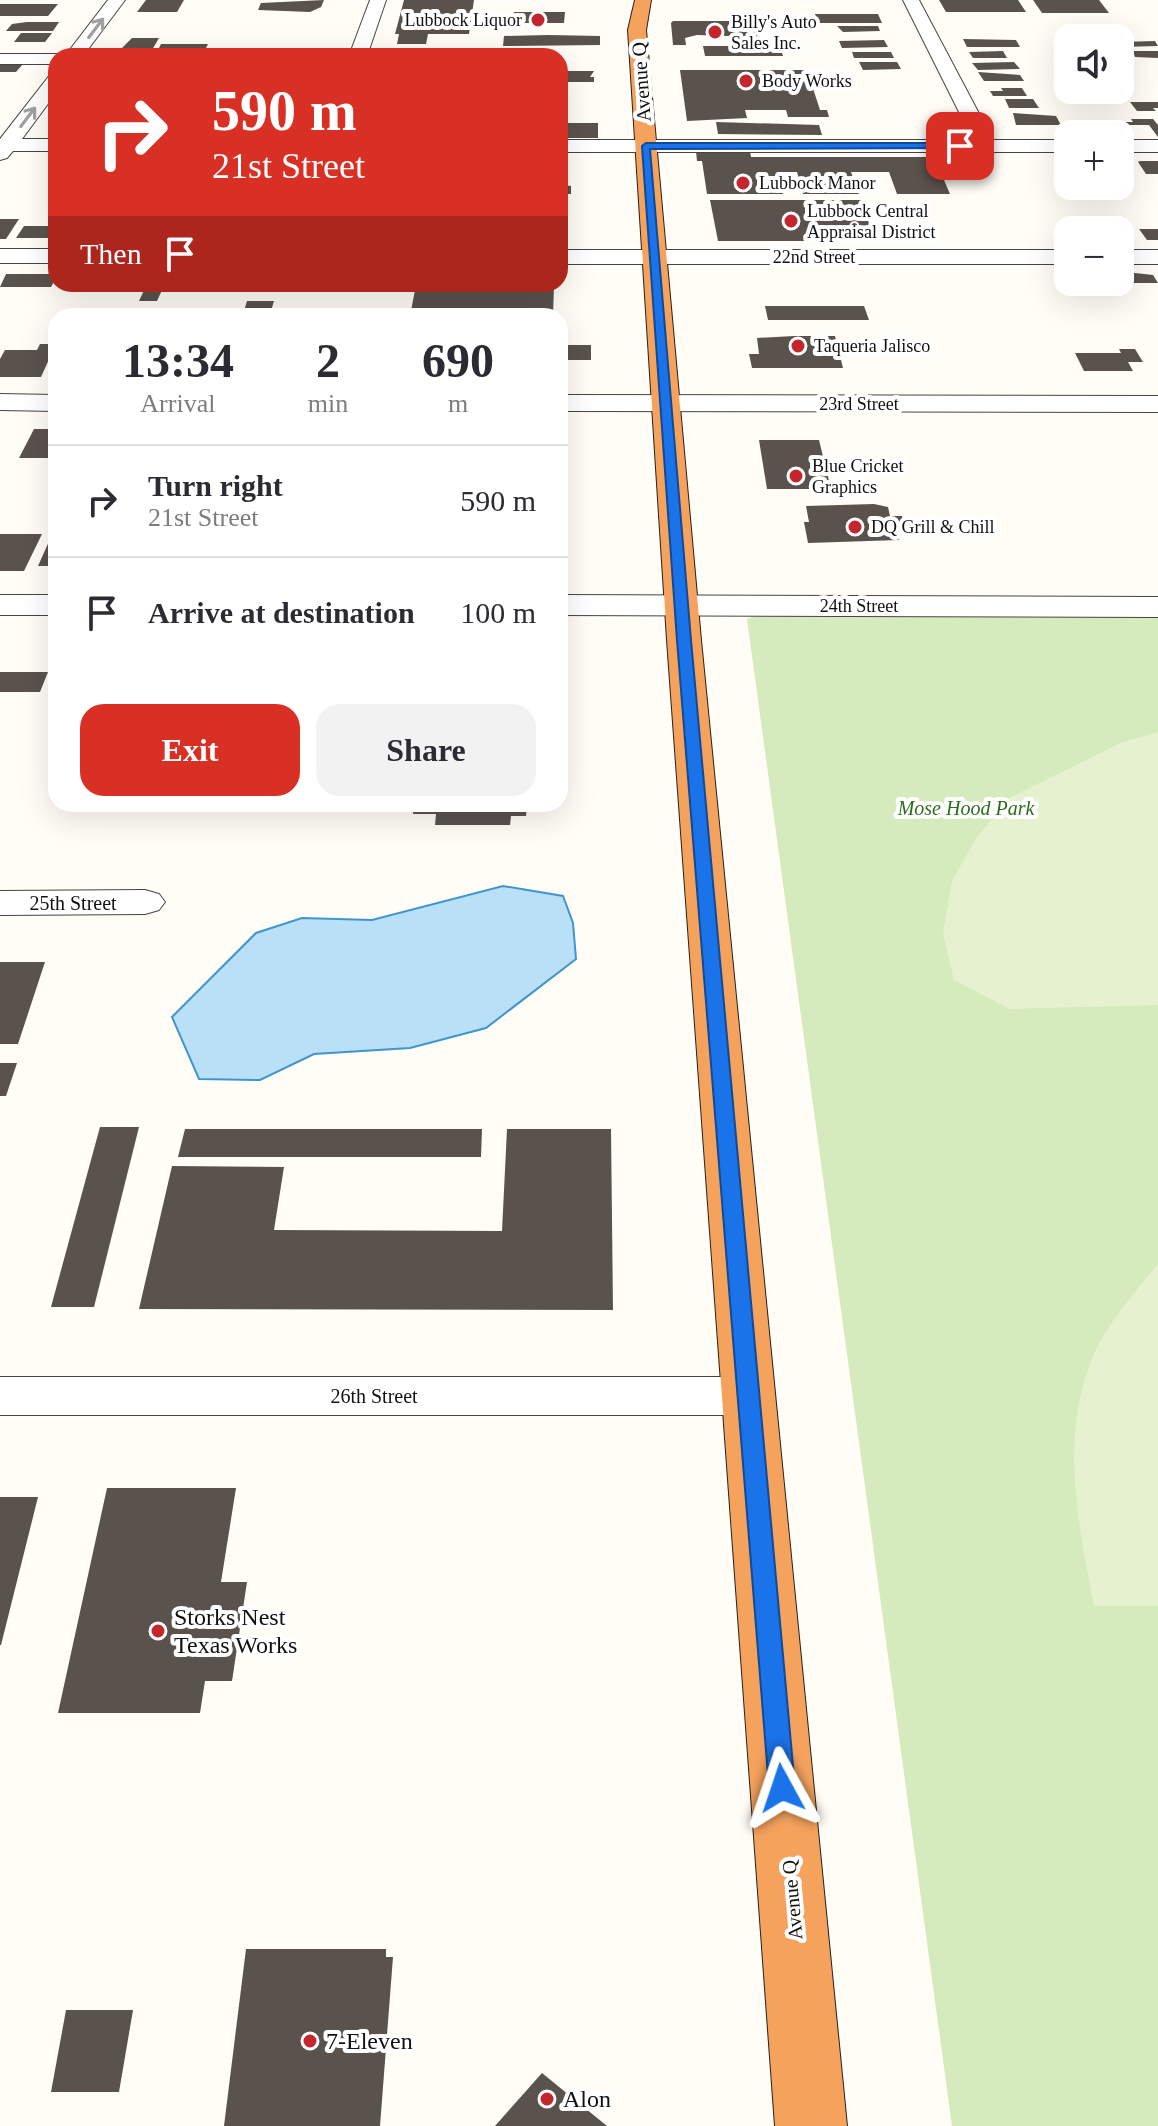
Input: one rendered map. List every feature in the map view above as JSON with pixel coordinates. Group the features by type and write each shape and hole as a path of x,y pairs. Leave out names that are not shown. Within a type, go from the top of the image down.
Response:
{"highway":[{"name":"Avenue Q","path":"643,0 637,30 681,605 811,2126"}],"street":[{"path":"80,48 117,0"},
{"path":"361,48 378,0"},
{"path":"911,0 986,146"},
{"path":"0,59 48,59"},
{"path":"2,148 48,90"},
{"path":"2,148 48,145"},
{"path":"568,146 1054,146"},
{"path":"1134,146 1158,146"},
{"path":"0,256 48,256"},
{"name":"22nd Street","path":"568,257 1054,257"},
{"path":"1134,257 1158,257"},
{"path":"0,402 48,403"},
{"name":"23rd Street","path":"568,403 1158,404"},
{"path":"0,605 48,605"},
{"name":"24th Street","path":"568,605 1158,607"},
{"name":"25th Street","path":"0,903 145,902"},
{"name":"26th Street","path":"0,1396 749,1396"}],"green space":[{"name":"Mose Hood Park","path":"1158,615 1158,2126 952,2126 747,619 755,616"},
{"path":"1158,732 1158,1005 1010,1009 954,980 943,933 952,881 977,837 1011,797 1120,743"},
{"path":"1158,1264 1158,1606 1094,1606 1082,1543 1075,1479 1077,1416 1083,1385 1100,1342 1123,1307"}],"water":[{"path":"503,886 563,896 573,923 576,959 486,1028 410,1048 314,1054 260,1080 199,1079 172,1017 256,933 302,918 372,920"}],"building":[{"path":"146,0 184,0 177,12 137,12"},
{"path":"324,0 321,7 310,12 258,10 261,3"},
{"path":"404,0 474,0 469,34 428,34 426,44 397,44 399,34 395,34"},
{"path":"939,0 1018,0 1026,12 946,12"},
{"path":"1033,0 1099,0 1109,13 1042,13"},
{"path":"0,4 58,4 48,16 0,16"},
{"path":"514,12 565,12 564,23 512,23"},
{"path":"815,14 878,14 882,23 818,23"},
{"name":"Billy's Auto Sales Inc.","path":"673,21 748,21 750,29 758,29 760,37 697,35 685,38 686,45 673,45"},
{"path":"59,22 53,31 6,31 12,24"},
{"path":"837,26 878,26 880,31 843,32"},
{"path":"21,33 52,33 45,42 14,42"},
{"path":"504,36 600,36 600,45 503,46"},
{"path":"132,38 159,38 153,48 122,48"},
{"path":"963,39 1016,40 1020,47 967,47"},
{"path":"884,40 888,47 842,48 839,41"},
{"path":"1155,41 1158,46 1134,47 1134,42"},
{"path":"161,44 208,44 206,48 159,48"},
{"path":"703,46 780,46 783,56 705,56"},
{"path":"1003,51 1007,58 973,58 969,52"},
{"path":"1134,51 1158,51 1158,58 1135,57"},
{"path":"852,52 891,52 894,58 854,58"},
{"path":"859,62 897,62 901,69 863,70"},
{"path":"1014,62 1020,69 978,70 972,63"},
{"path":"0,64 23,64 16,72 0,72"},
{"path":"680,70 807,70 820,110 827,110 829,117 788,117 786,110 745,110 747,118 687,121"},
{"path":"568,71 594,71 590,77 594,77 594,82 568,82"},
{"path":"978,72 1020,75 1024,81 984,81"},
{"path":"1001,88 1022,88 1027,96 993,96 990,91 1003,91"},
{"path":"1005,99 1033,99 1039,108 1009,108"},
{"path":"1134,102 1158,102 1158,108 1153,108 1156,111 1137,111 1132,104"},
{"path":"1013,113 1056,116 1058,120 1054,120 1054,125 1016,125"},
{"path":"1153,119 1158,125 1158,137 1149,125 1134,125 1132,120"},
{"path":"716,122 819,125 822,135 718,134"},
{"path":"568,123 598,123 598,138 568,138"},
{"name":"Lubbock Manor","path":"696,151 750,151 751,157 934,157 950,194 897,194 889,172 851,172 859,194 803,194 797,172 777,172 783,194 707,194 702,161 697,161"},
{"path":"1140,161 1158,161 1158,174 1146,174"},
{"name":"Lubbock Central Appraisal District","path":"710,200 861,200 875,241 718,241"},
{"path":"0,219 19,219 6,239 0,239"},
{"path":"24,226 48,226 48,238 16,238"},
{"path":"1139,229 1158,229 1158,240 1147,240"},
{"path":"1134,273 1153,275 1158,283 1134,283"},
{"path":"6,274 48,274 48,287 0,287"},
{"path":"143,292 161,292 157,301 139,301"},
{"path":"415,292 554,292 553,308 412,308"},
{"path":"247,301 274,301 272,308 245,308"},
{"path":"765,306 864,306 869,320 768,320"},
{"name":"Taqueria Jalisco","path":"835,336 843,368 752,368 749,354 759,354 757,338"},
{"path":"40,344 48,344 48,362 41,377 0,377 0,359 5,350 37,350"},
{"path":"568,345 591,345 591,360 568,360"},
{"path":"1119,349 1135,349 1143,362 1128,362 1133,371 1084,371 1075,353 1121,353"},
{"path":"34,429 48,429 48,458 19,458"},
{"path":"759,440 819,440 831,489 767,489"},
{"name":"DQ Grill & Chill","path":"874,504 888,507 890,516 902,516 906,532 897,532 899,540 808,543 804,522 809,522 806,506"},
{"path":"0,534 42,534 24,571 0,571"},
{"path":"48,544 48,566 38,566"},
{"path":"0,672 48,672 40,692 0,692"},
{"path":"526,812 526,816 511,816 510,825 435,825 436,814 413,814"},
{"path":"0,962 45,962 18,1044 0,1044"},
{"path":"0,1063 17,1063 6,1096 0,1096"},
{"path":"100,1127 139,1127 94,1307 51,1307"},
{"path":"185,1129 482,1129 481,1157 178,1157"},
{"path":"507,1129 611,1129 613,1310 139,1309 172,1166 284,1167 274,1230 502,1231"},
{"name":"Storks Nest Texas Works","path":"107,1488 236,1488 221,1582 247,1582 232,1681 205,1681 200,1713 58,1713"},
{"path":"0,1497 38,1497 1,1645 0,1645"},
{"name":"7-Eleven","path":"246,1949 386,1949 386,1957 393,1957 380,2126 224,2126"},
{"path":"66,2010 133,2010 119,2092 51,2092"},
{"name":"Alon","path":"542,2073 607,2126 495,2126"}],"place":[{"name":"Lubbock Liquor","path":"538,20"},
{"name":"Billy's Auto Sales Inc.","path":"715,32"},
{"name":"Body Works","path":"746,81"},
{"name":"Lubbock Manor","path":"743,183"},
{"name":"Lubbock Central Appraisal District","path":"791,221"},
{"name":"Taqueria Jalisco","path":"798,346"},
{"name":"Blue Cricket Graphics","path":"796,476"},
{"name":"DQ Grill & Chill","path":"855,527"},
{"name":"Storks Nest Texas Works","path":"158,1631"},
{"name":"7-Eleven","path":"310,2041"},
{"name":"Alon","path":"547,2099"}],"route":[{"path":"782,1788 684,640 646,146 960,146"}]}
